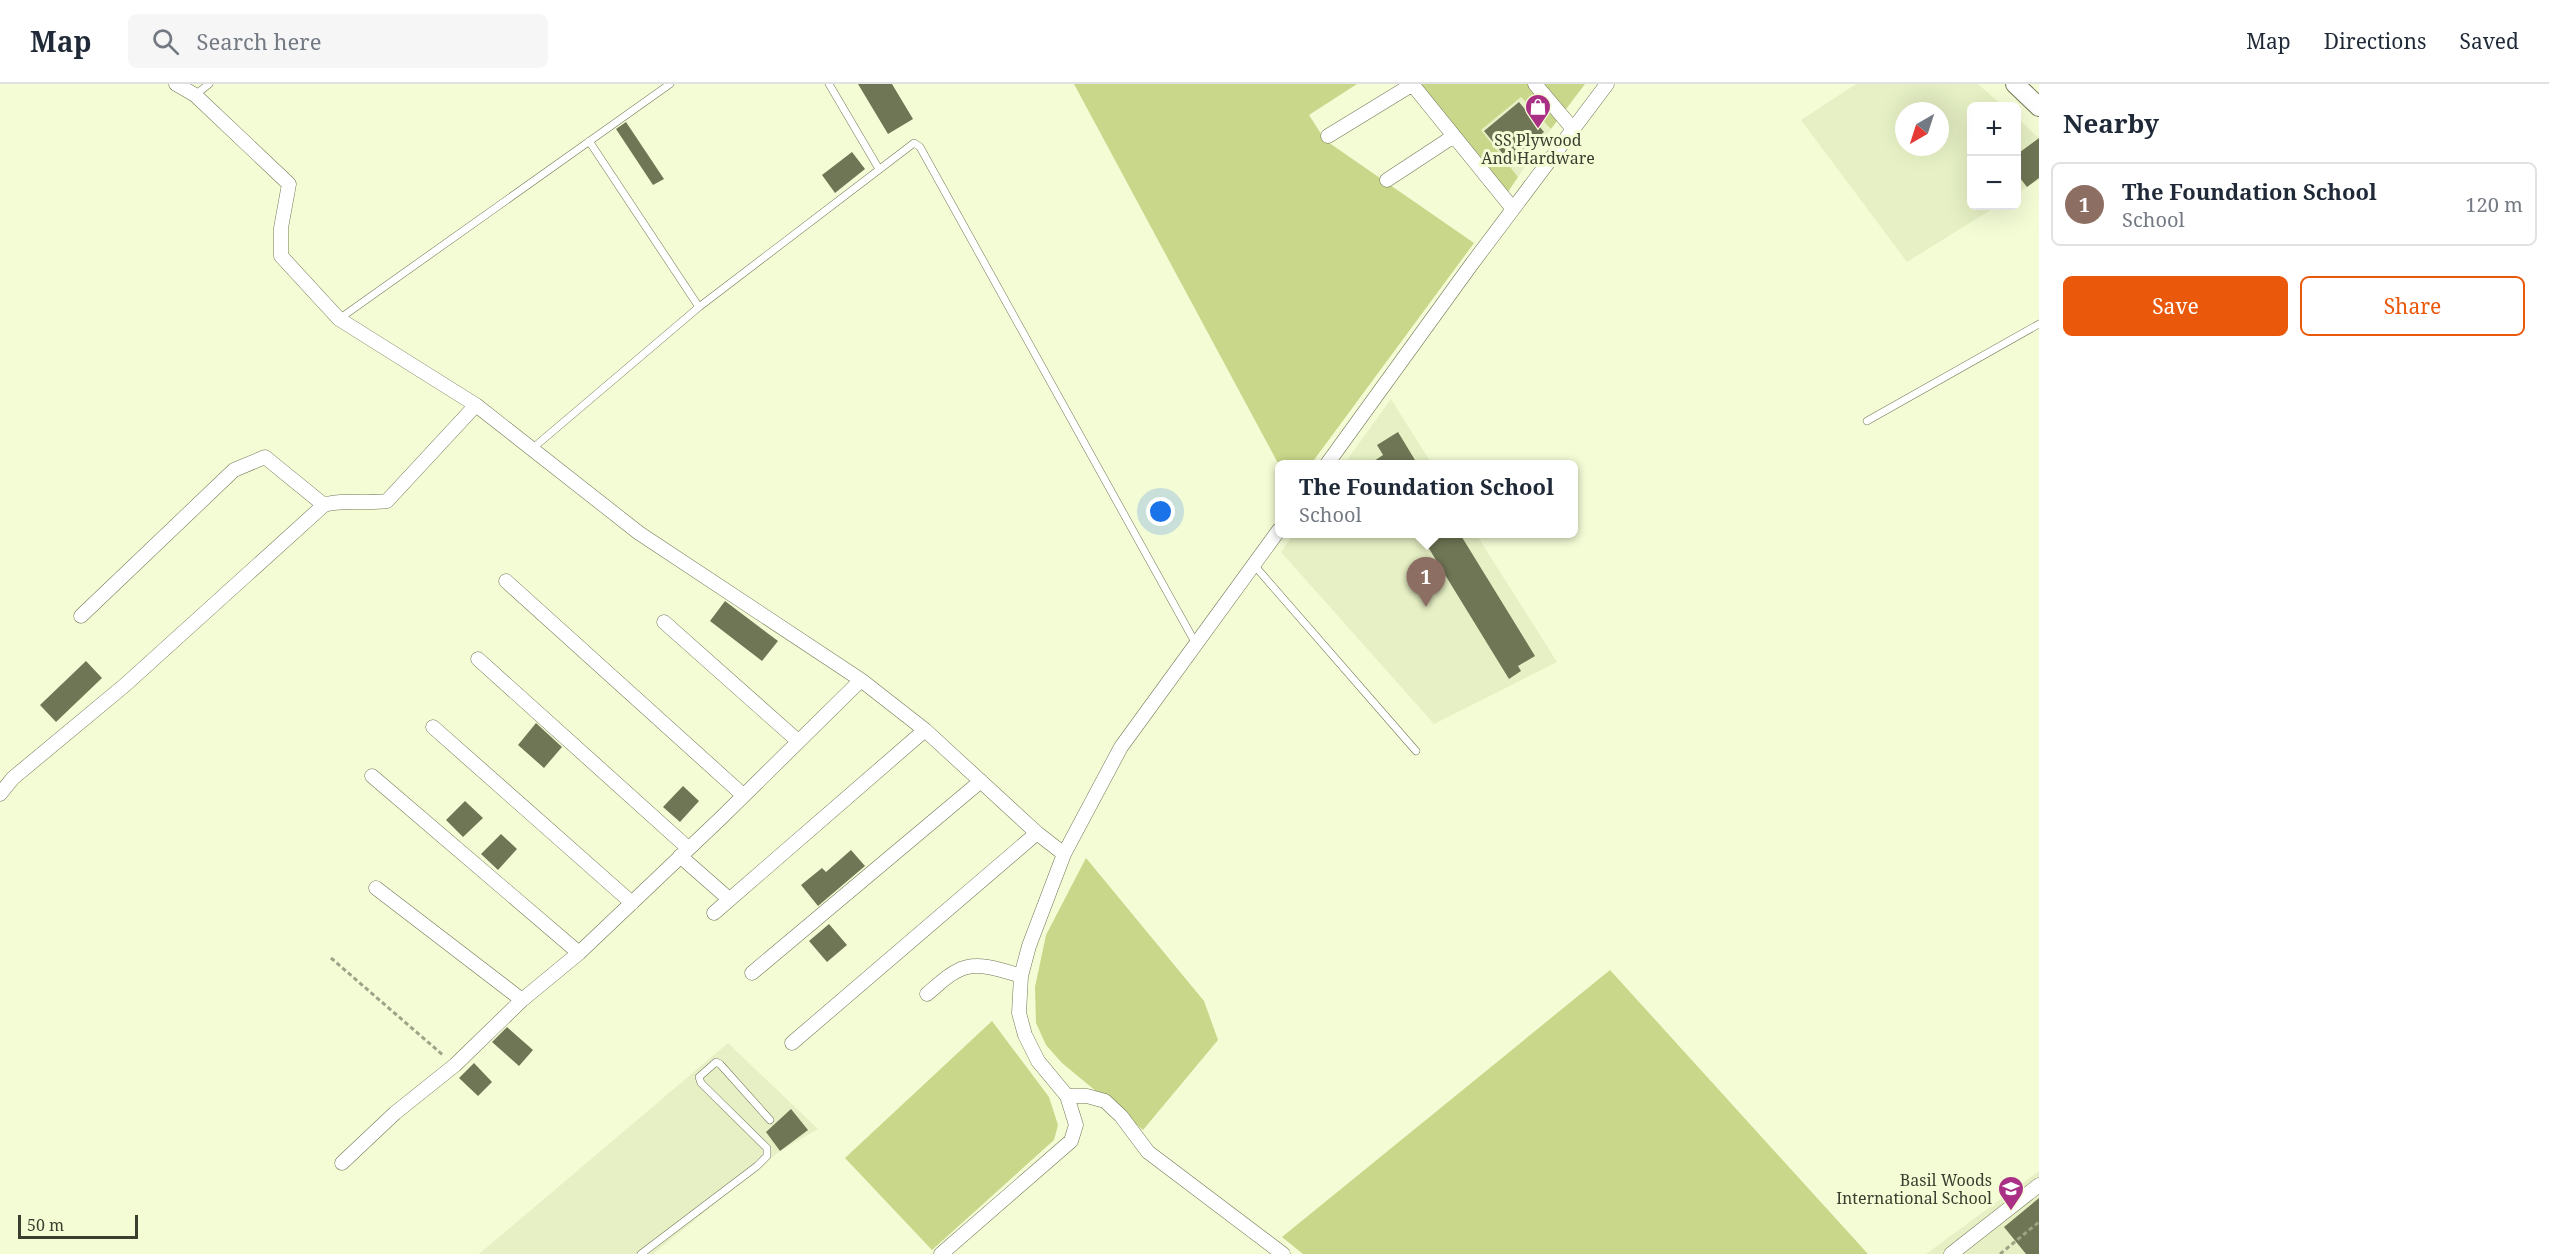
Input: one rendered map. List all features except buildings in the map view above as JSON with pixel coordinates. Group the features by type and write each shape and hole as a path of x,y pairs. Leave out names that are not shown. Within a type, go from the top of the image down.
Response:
{"street":[{"path":"176,84 195,95 289,184 281,228 281,256 339,319 476,405 639,533 861,680 925,730 1036,833 1064,854"},
{"path":"1328,136 1413,84 1513,209"},
{"path":"1535,84 1573,129"},
{"path":"1331,460 1607,84"},
{"path":"2015,84 2039,106"},
{"path":"1387,180 1454,136"},
{"path":"0,794 13,778 125,685 324,505 340,502 366,504 387,501 476,405"},
{"path":"81,616 234,470 250,461 265,457 324,505"},
{"path":"941,1254 1071,1141 1076,1125 1067,1096 1038,1061 1025,1035 1019,1013 1021,976 1029,946 1064,854 1121,747 1275,536"},
{"path":"506,581 743,795"},
{"path":"664,622 798,741"},
{"path":"478,659 684,852 729,899"},
{"path":"342,1163 395,1113 455,1065 522,1000 579,953 861,680"},
{"path":"433,727 632,903"},
{"path":"714,913 925,730"},
{"path":"372,776 579,953"},
{"path":"752,973 981,781"},
{"path":"792,1043 1036,833"},
{"path":"376,888 522,1000"},
{"path":"927,994 958,970 971,967 995,968 1021,976"},
{"path":"1067,1096 1087,1096 1105,1101 1121,1116 1148,1152 1283,1254"},
{"path":"1951,1254 2039,1185"}],"lane":[{"path":"195,95 208,84"},
{"path":"339,319 670,84"},
{"path":"829,84 879,169"},
{"path":"589,141 699,307"},
{"path":"533,448 699,307 911,143 920,147 1196,644"},
{"path":"1867,421 2039,324"},
{"path":"1254,565 1416,751"},
{"path":"641,1254 758,1166 767,1156 767,1148 701,1083 699,1077 709,1066 716,1062 720,1064 770,1120"}],"path":[{"path":"331,958 455,1065"},
{"path":"2000,1254 2039,1222"}],"shaded area":[{"path":"1856,84 1978,84 1998,102 1967,102 1967,210 1991,210 1907,262 1801,120"},
{"path":"1521,97 1551,129 1518,177 1480,130"},
{"path":"2021,122 2039,138 2039,180 2021,191"},
{"path":"1391,399 1429,460 1347,460"},
{"path":"1291,538 1479,538 1557,662 1434,724 1281,552"},
{"path":"728,1043 818,1129 780,1151 653,1254 479,1254"},
{"name":"Basil Woods International School","path":"2039,1171 2039,1254 1926,1254"}],"green space":[{"path":"1074,84 1357,84 1309,115 1325,140 1474,243 1314,460 1276,460"},
{"path":"1421,84 1585,84 1551,129 1521,97 1481,130 1518,177 1508,192"},
{"path":"1086,858 1204,1001 1218,1040 1143,1130 1062,1063 1046,1045 1036,1023 1035,987 1046,935"},
{"path":"1610,970 1868,1254 1303,1254 1282,1237"},
{"path":"992,1021 1049,1097 1058,1125 1054,1140 932,1250 845,1158"}],"place":[{"name":"SS Plywood And Hardware","path":"1538,130"},
{"name":"The Foundation School","path":"1426,607"},
{"name":"Basil Woods International School","path":"2011,1212"}]}
